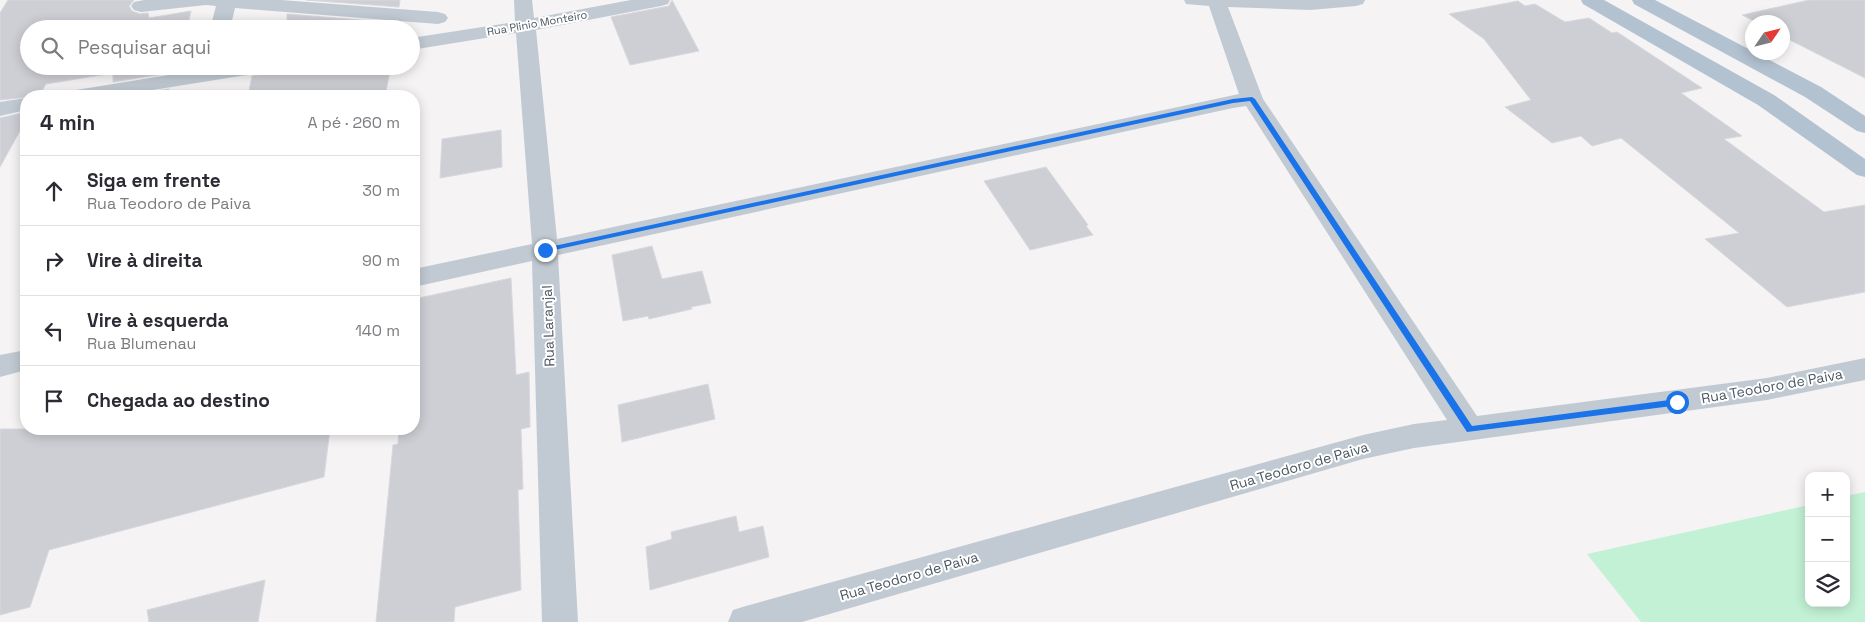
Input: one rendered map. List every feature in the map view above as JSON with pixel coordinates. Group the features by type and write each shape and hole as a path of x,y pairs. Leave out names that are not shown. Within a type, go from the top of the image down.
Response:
{"main road":[{"path":"1590,0 1766,100 1865,170"},
{"path":"1641,0 1813,92 1865,126"},
{"path":"1766,100 1813,92"}],"street":[{"path":"141,6 203,0"},
{"name":"Rua Plinio Monteiro","path":"420,42 524,13 661,0"},
{"path":"1193,0 1310,4 1356,0"},
{"path":"219,20 218,1 438,18"},
{"path":"1217,2 1252,99 1470,430"},
{"name":"Rua Laranjal","path":"524,13 545,250 560,622"},
{"path":"108,90 189,75"},
{"path":"420,277 1214,105 1252,99"},
{"path":"0,108 20,105"},
{"path":"0,366 20,361"},
{"name":"Rua Teodoro de Paiva","path":"746,622 1363,447 1414,436 1767,389 1865,369"}],"green space":[{"path":"1865,492 1865,622 1641,622 1587,554 1805,506 1805,607 1850,607 1850,495"}],"building":[{"path":"8,0 134,0 129,6 132,11 140,14 148,13 149,18 191,11 189,20 20,20 20,75 101,75 46,84 42,90 20,90 20,98 0,100 0,13"},
{"path":"306,0 400,0 399,7"},
{"path":"672,0 699,51 630,65 611,17 669,6"},
{"path":"1809,0 1865,0 1865,78 1790,40 1790,15 1742,15"},
{"path":"1518,1 1525,6 1535,4 1565,22 1589,18 1612,33 1617,32 1702,88 1681,93 1742,136 1724,139 1824,212 1865,205 1865,292 1787,307 1705,239 1739,233 1621,138 1592,146 1581,136 1552,143 1505,107 1531,100 1484,39 1449,14"},
{"path":"287,14 360,20 287,20"},
{"path":"113,75 156,75 113,82"},
{"path":"389,75 386,90 249,90 252,76"},
{"path":"20,113 20,131 0,167 0,118"},
{"path":"501,130 502,167 440,178 442,139"},
{"path":"1046,167 1088,225 1086,226 1093,235 1030,250 984,181"},
{"path":"652,246 662,279 702,271 711,303 649,319 648,316 623,321 612,255"},
{"path":"511,278 516,375 529,372 530,427 521,429 523,489 518,490 521,590 455,607 454,622 376,622 393,445 398,444 399,435 420,435 420,298"},
{"path":"708,384 715,419 622,442 618,405"},
{"path":"0,429 20,429 20,435 329,435 324,477 49,550 30,607 0,615"},
{"path":"736,516 739,532 763,526 769,557 650,590 646,547 672,539 671,532"},
{"path":"265,580 258,622 149,622 147,610"}],"route":[{"path":"545,250 1233,101 1252,99 1470,430 1677,402"}]}
